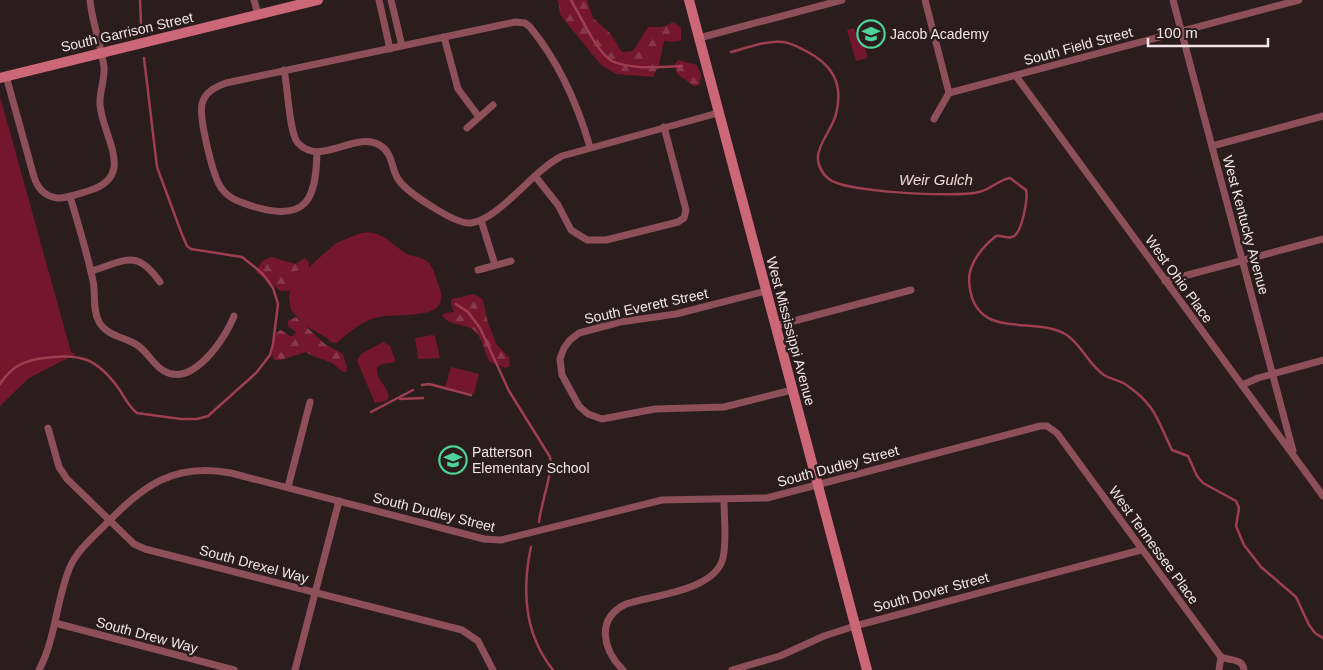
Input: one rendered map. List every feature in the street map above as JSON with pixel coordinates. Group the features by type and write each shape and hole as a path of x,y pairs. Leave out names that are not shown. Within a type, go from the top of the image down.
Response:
{"main road":[{"name":"South Garrison Street","path":"3,77 318,0"},
{"name":"West Mississippi Avenue","path":"689,0 867,670"}],"street":[{"path":"3,77 36,183 42,192 58,198 103,185 114,170 114,154 100,104 104,71 90,0"},
{"path":"254,0 258,14"},
{"path":"379,0 390,49"},
{"path":"392,0 402,46"},
{"path":"699,38 842,0"},
{"path":"925,0 949,93 934,119"},
{"name":"West Kentucky Avenue","path":"1173,0 1294,457"},
{"name":"South Field Street","path":"949,93 1299,0"},
{"path":"317,152 314,189 306,202 294,210 275,212 240,202 228,195 218,182 202,118 202,106 206,96 212,89 221,85 509,22 527,25 538,38 566,87 581,120 590,147"},
{"path":"444,37 456,85 479,117"},
{"path":"284,70 293,136 303,147 317,152 361,142 378,144 388,152 397,178 407,188 456,221 469,223 480,220 494,212 558,158 590,147 718,113"},
{"name":"West Ohio Place","path":"1016,76 1323,496"},
{"path":"467,128 493,105"},
{"path":"1212,146 1323,116"},
{"path":"535,176 558,205 568,226 584,239 604,241 678,222 684,218 686,210 664,127"},
{"path":"70,196 91,271 95,309 102,326 113,334 141,347 157,365 169,374 183,374 198,365 222,339 234,316"},
{"path":"480,220 495,265"},
{"path":"1166,281 1323,239"},
{"path":"91,271 126,261 139,260 149,267 160,282"},
{"path":"478,270 511,261"},
{"path":"775,326 911,290"},
{"name":"South Everett Street","path":"766,291 676,314 620,322 579,333 564,348 560,359 562,376 581,408 588,414 602,419 655,409 724,407 792,390"},
{"path":"1242,385 1272,374 1323,360"},
{"path":"288,488 310,402"},
{"name":"South Dudley Street","path":"39,670 67,575 74,560 109,521 140,492 159,480 183,472 207,470 222,472 484,538 501,540 662,500 767,498 1034,427 1047,426"},
{"name":"West Tennessee Place","path":"1047,426 1057,433 1221,657"},
{"name":"South Drexel Way","path":"48,428 60,467 67,480 132,543 145,549 462,630 478,641 493,670"},
{"path":"1315,485 1323,482"},
{"path":"623,670 614,661 606,647 605,635 609,619 617,609 629,603 700,584 717,572 724,551 724,500"},
{"path":"295,670 339,501"},
{"name":"South Dover Street","path":"732,670 780,656 818,638 855,626 1141,550"},
{"name":"South Drew Way","path":"54,623 234,670"},
{"path":"1219,670 1221,657 1238,660 1242,663 1244,670"}],"green space":[{"path":"558,0 587,0 593,18 610,33 622,52 633,51 648,27 662,27 674,22 681,28 681,40 675,42 664,41 659,65 653,77 616,74 601,65 565,21 560,14"},
{"path":"854,28 858,42 863,41 868,58 856,61 847,30"},
{"path":"678,60 697,65 701,74 700,85 694,86 677,74 675,64"},
{"path":"0,96 71,352 76,354 29,378 0,406"},
{"path":"361,233 379,235 407,254 422,258 428,262 435,273 441,298 438,306 431,311 420,314 375,318 355,328 337,343 330,342 327,338 304,325 291,310 289,297 293,272 309,267 336,243"},
{"path":"271,257 296,264 304,258 309,262 309,269 292,290 281,291 256,272 262,261"},
{"path":"474,294 483,300 488,323 497,345 509,357 510,366 506,368 490,362 478,334 466,326 456,324 442,316 445,313 454,312 451,303 452,299"},
{"path":"296,317 325,344 343,354 347,368 346,372 326,360 306,352 281,360 274,360 272,354 276,332 281,330 293,336 296,332 288,326 288,321"},
{"path":"435,336 440,358 418,359 415,338"},
{"path":"383,342 390,346 396,362 382,364 377,367 378,376 389,397 386,401 375,403 357,361 361,354"},
{"path":"451,367 479,374 474,394 445,387"}],"waterway":[{"path":"140,0 141,25"},
{"name":"Weir Gulch","path":"571,0 595,42 606,57 612,61 637,67 682,66"},
{"name":"Weir Gulch","path":"731,52 763,43 783,42 814,55 829,68 837,84 838,103 836,114 819,151 818,162 824,174 839,184 901,193 967,194 979,192 1010,178 1026,190 1024,216 1016,235 1012,237 996,236 986,245 971,267 969,280 973,300 981,313 993,320 1008,324 1040,327 1055,330 1068,336 1099,371 1125,384 1144,399 1154,413 1172,450 1188,456 1197,476 1203,483 1236,501 1239,508 1236,526 1244,545 1261,567 1296,597 1309,625 1315,633 1323,638"},
{"path":"0,384 9,373 24,363 37,359 78,357 95,364 103,370 137,413 181,419 197,419 208,416 256,373 270,355 278,304 273,288 262,273 242,257 191,249 187,246 181,232 157,167 144,58"},
{"path":"456,304 468,312 480,328 509,391 550,457 550,471 539,522"},
{"path":"422,385 429,384 471,395"},
{"path":"371,412 413,390"},
{"path":"400,399 423,398"},
{"path":"531,547 526,595 528,611 536,642 553,670"}],"place":[{"name":"Jacob Academy","path":"871,34"},
{"name":"Patterson Elementary School","path":"453,460"}]}
